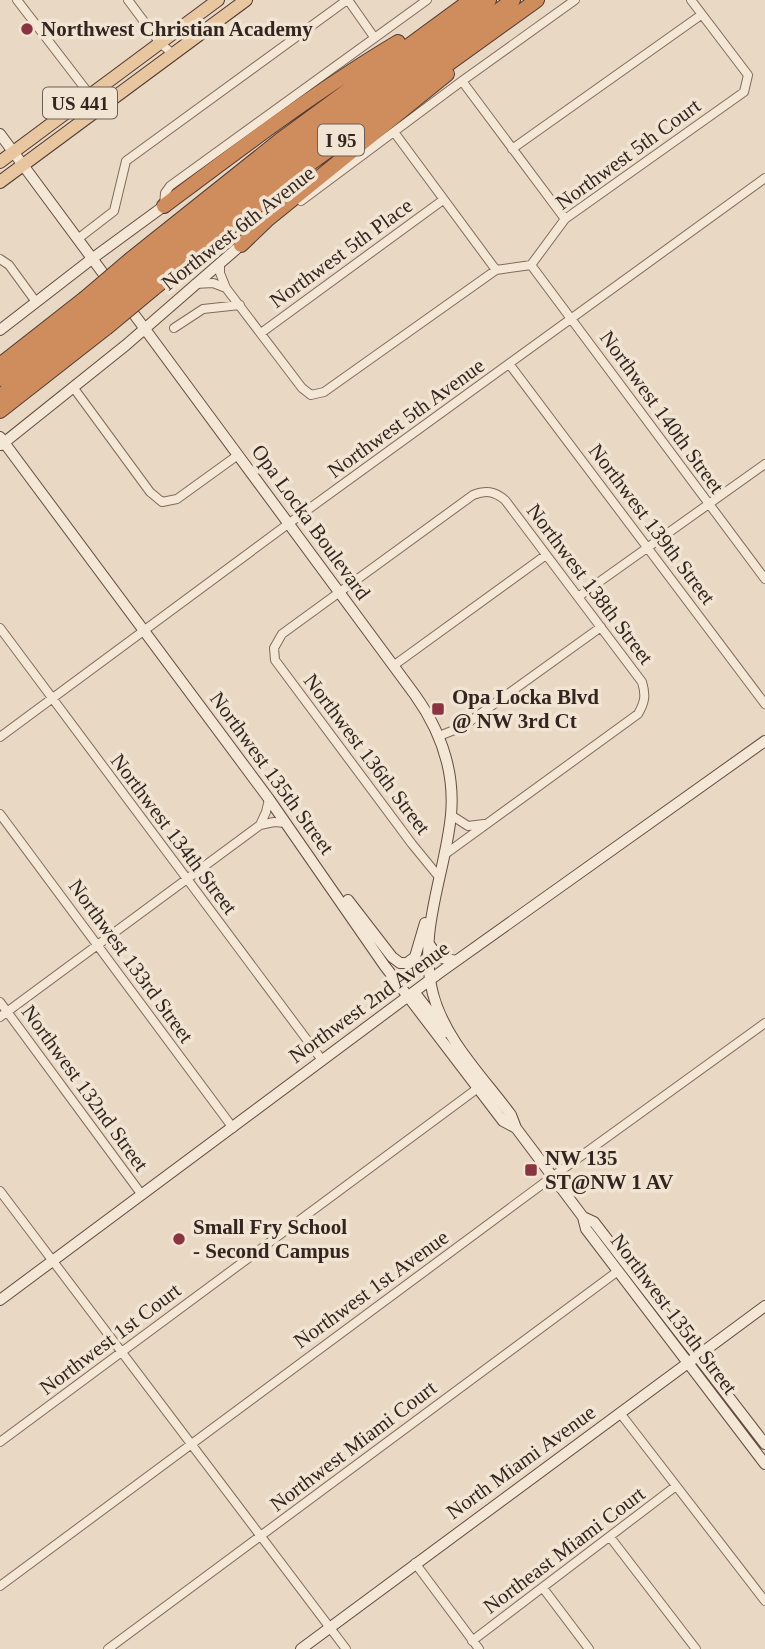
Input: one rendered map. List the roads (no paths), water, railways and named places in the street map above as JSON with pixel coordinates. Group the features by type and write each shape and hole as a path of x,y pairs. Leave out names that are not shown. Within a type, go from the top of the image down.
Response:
{"highway":[{"path":"164,206 346,73 470,0"},
{"name":"I 95","path":"0,411 5,392 142,274 279,141 470,0"},
{"path":"142,274 325,121 489,0"},
{"path":"142,274 341,124 513,0"},
{"path":"241,245 268,219 537,0"},
{"name":"I 95","path":"0,365 95,314 142,274 308,164 537,0"},
{"path":"5,392 95,314"}],"main road":[{"name":"US 441","path":"0,162 218,0"},
{"name":"US 441","path":"0,182 242,1"},
{"name":"Opa Locka Boulevard","path":"0,134 421,704 439,736 450,775 451,815 432,906 428,943 431,981"},
{"path":"0,330 93,257 164,206"},
{"name":"Northwest 6th Avenue","path":"1,442 145,328 241,245"},
{"name":"Northwest 135th Street","path":"1,442 269,799 478,1088 503,1121 516,1128"},
{"name":"Northwest 2nd Avenue","path":"0,1300 457,961 765,741"},
{"path":"330,885 350,901 392,957 400,963 411,961 416,955 423,926 432,906"},
{"path":"428,943 438,957 457,961"},
{"name":"Northwest 135th Street","path":"431,981 437,1006 454,1039 583,1217 586,1229 765,1464"},
{"path":"412,995 454,1039"},
{"name":"Northwest 135th Street","path":"583,1217 594,1222 765,1444"},
{"path":"618,1271 625,1271 644,1296 656,1301"},
{"name":"North Miami Avenue","path":"301,1649 765,1306"}],"street":[{"path":"18,0 100,108"},
{"path":"128,0 160,43 173,54"},
{"path":"79,238 114,211 126,161 348,0 374,37"},
{"path":"164,206 165,193 170,187 427,0"},
{"name":"Northwest 6th Avenue","path":"241,245 575,0"},
{"path":"512,149 701,15 691,0"},
{"name":"Northwest 5th Court","path":"531,265 565,219 744,92 748,75 701,15"},
{"path":"462,81 565,219"},
{"path":"394,132 496,270"},
{"name":"Northwest 5th Avenue","path":"0,737 765,178"},
{"name":"Northwest 5th Place","path":"261,333 443,200"},
{"path":"0,259 9,265 36,302"},
{"path":"220,263 220,273 226,288 302,388 317,395 328,390 496,270 531,265"},
{"name":"Northwest 140th Street","path":"531,265 765,579"},
{"path":"195,284 213,283 226,288"},
{"path":"174,328 203,309 240,304"},
{"name":"Northwest 139th Street","path":"510,365 765,704"},
{"path":"73,387 158,500 166,503 180,498 238,455"},
{"path":"578,597 765,464"},
{"name":"Northwest 138th Street","path":"339,592 473,495 487,491 496,493 505,499 642,682 645,694 638,714 484,824"},
{"path":"393,666 547,555"},
{"name":"Northwest 136th Street","path":"339,592 282,634 274,648 275,660 412,845 439,877"},
{"path":"439,736 462,727 601,627"},
{"name":"Northwest 134th Street","path":"0,628 322,1060"},
{"path":"260,825 267,812 269,799"},
{"name":"Northwest 133rd Street","path":"0,814 233,1128"},
{"path":"451,815 468,827 484,824"},
{"path":"4,1015 260,825 286,823"},
{"path":"444,855 476,833 484,824"},
{"name":"Northwest 132nd Street","path":"0,1002 4,1015 142,1195"},
{"name":"Northwest 1st Avenue","path":"0,1586 552,1177 765,1023"},
{"name":"Northwest 1st Court","path":"0,1442 478,1088"},
{"path":"0,1191 346,1649"},
{"name":"Northwest Miami Court","path":"108,1649 618,1271"},
{"path":"620,1413 765,1601"},
{"name":"Northeast Miami Court","path":"472,1641 676,1486"},
{"path":"610,1537 696,1649"},
{"path":"415,1563 479,1649"},
{"path":"543,1588 589,1649"}],"place":[{"name":"Northwest Christian Academy","path":"27,29"},
{"name":"Opa Locka Blvd @ NW 3rd Ct","path":"438,709"},
{"name":"NW 135 ST@NW 1 AV","path":"531,1170"},
{"name":"Small Fry School - Second Campus","path":"179,1239"}]}
